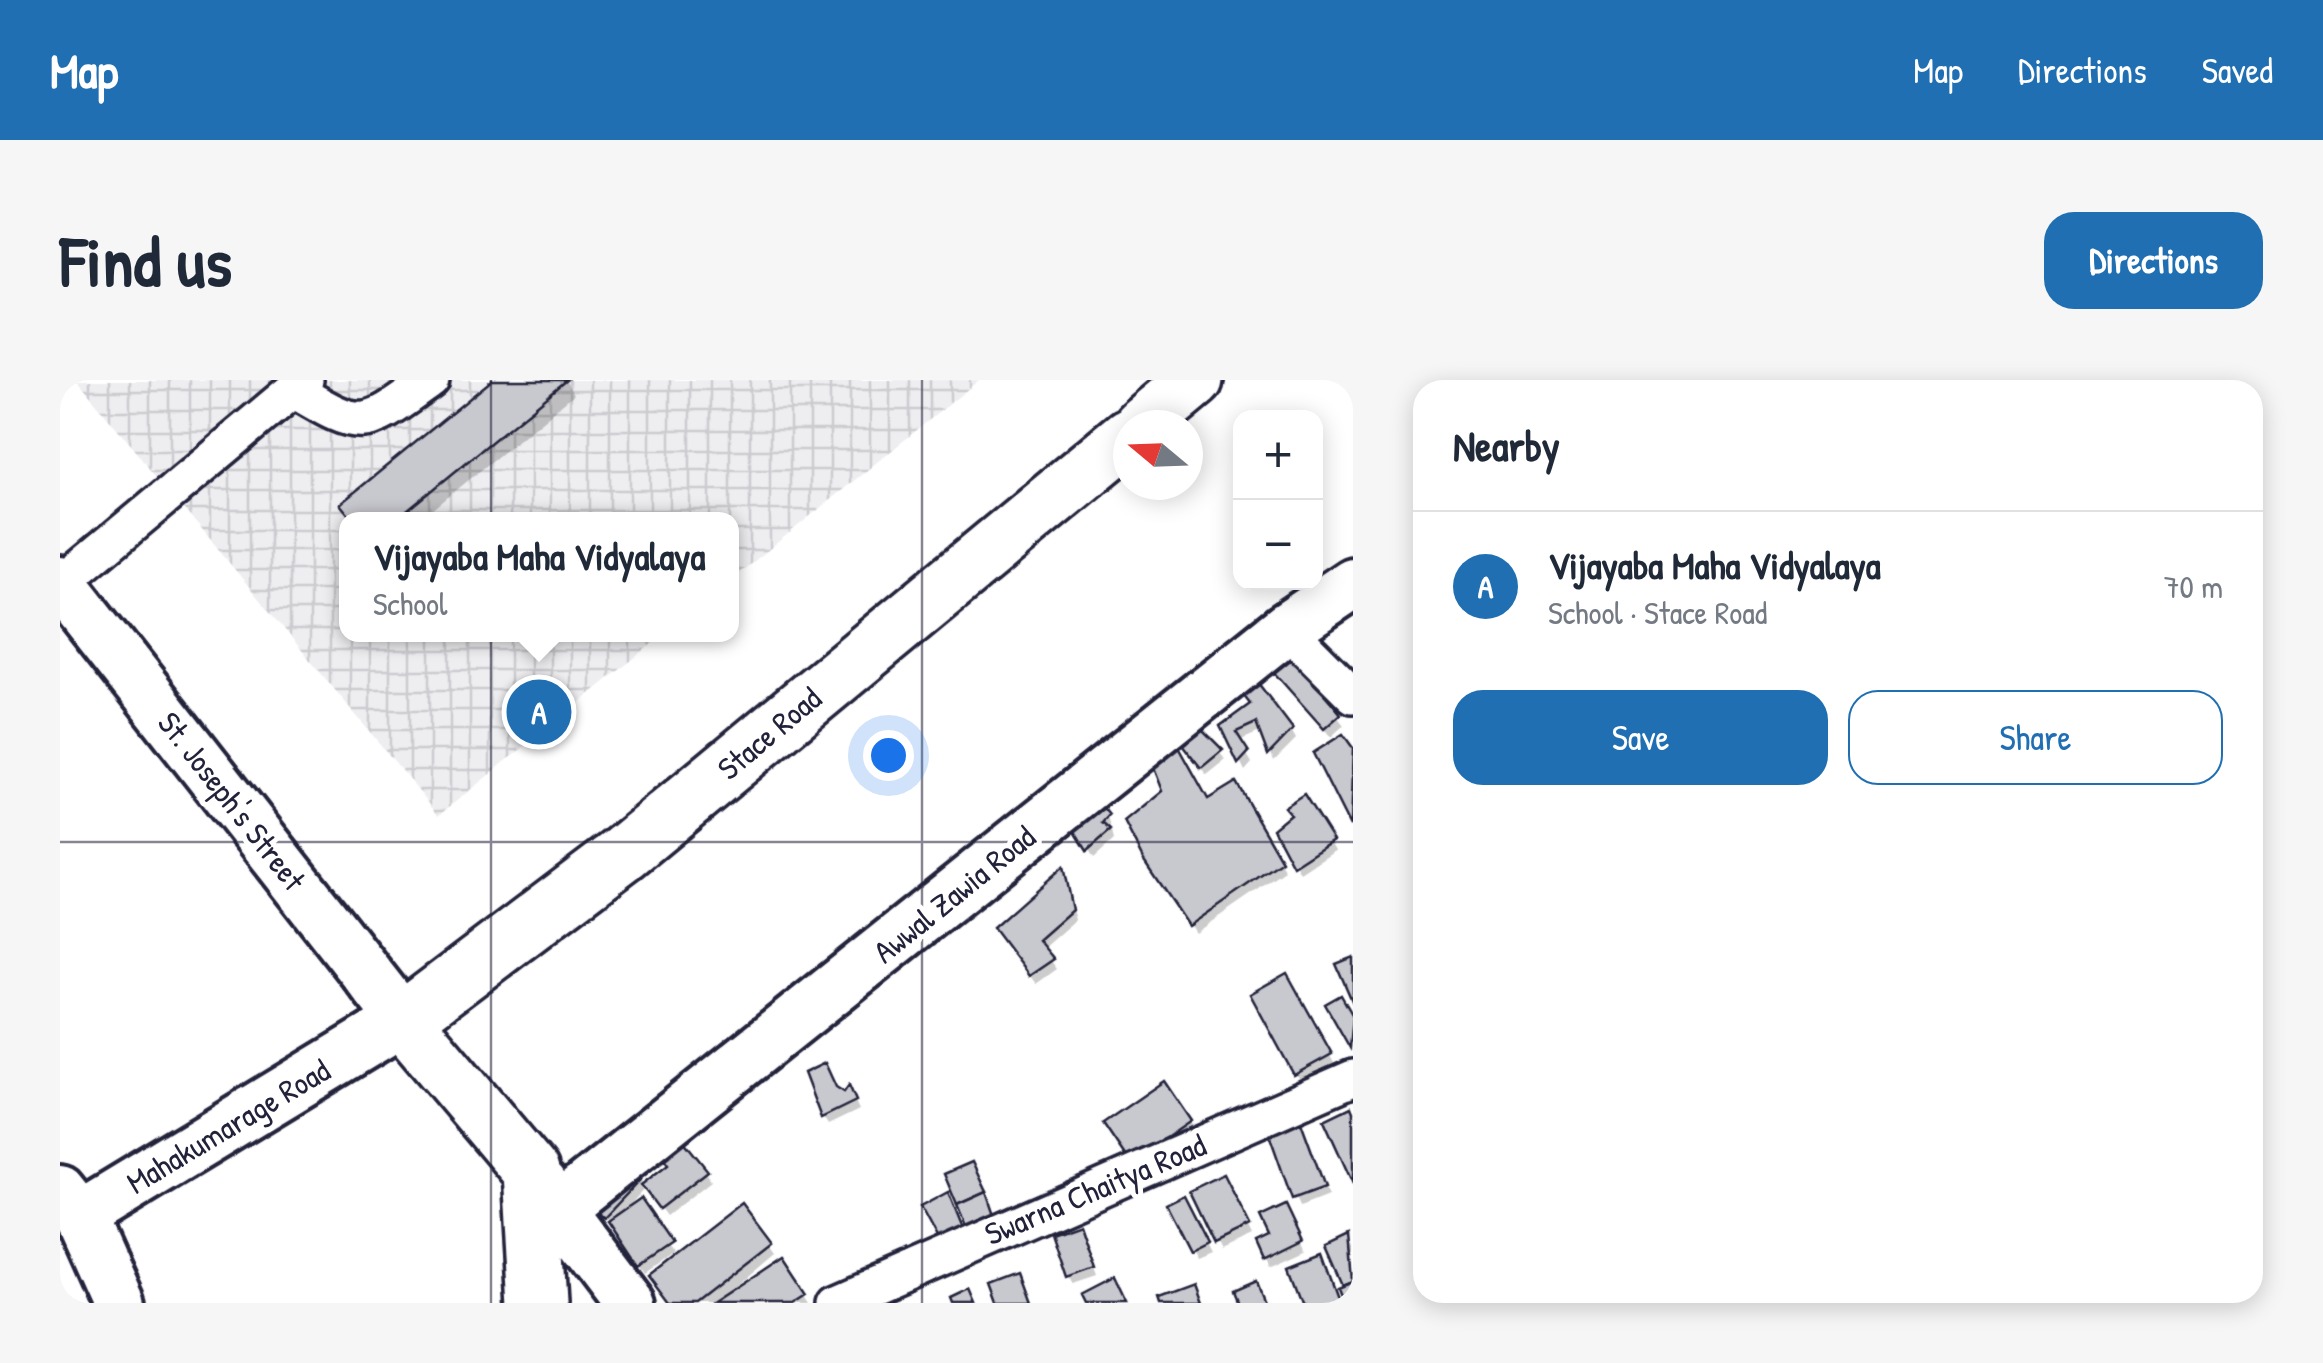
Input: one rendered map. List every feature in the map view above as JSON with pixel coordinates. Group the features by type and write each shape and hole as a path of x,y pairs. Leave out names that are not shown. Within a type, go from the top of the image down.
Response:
{"main road":[{"path":"1159,410 1196,380"},
{"name":"Stace Road","path":"403,1020 622,854 1113,448"},
{"path":"403,1020 544,1191 539,1303"}],"street":[{"path":"61,583 300,385 352,422 374,418 431,380"},
{"name":"St. Joseph's Street","path":"61,583 403,1020"},
{"name":"Awwal Zawia Road","path":"544,1191 1286,628 1353,583"},
{"path":"1286,628 1353,695"},
{"name":"Mahakumarage Road","path":"70,1203 403,1020"},
{"name":"Swarna Chaitya Road","path":"838,1303 1353,1078"},
{"path":"544,1191 630,1303"},
{"path":"70,1203 118,1303"}],"shaded area":[{"path":"77,380 979,380 739,573 739,512 339,512 339,642 654,642 439,815"}],"building":[{"path":"492,380 567,380 406,512 346,512 340,504"},
{"path":"1287,649 1341,714 1324,729 1270,668"},
{"path":"1255,679 1293,729 1268,755 1256,723 1236,732 1249,752 1238,764 1220,726 1250,704 1240,691"},
{"path":"1195,722 1223,750 1201,768 1176,736"},
{"path":"1343,734 1353,748 1350,827 1313,753"},
{"path":"1179,747 1208,799 1236,782 1282,861 1188,926 1143,859 1124,822 1162,791 1151,763"},
{"path":"1091,792 1110,815 1103,823 1111,830 1087,851 1065,815"},
{"path":"1304,794 1333,840 1293,866 1273,828 1290,814 1284,807"},
{"path":"1063,866 1072,910 1038,940 1054,959 1029,976 993,928"},
{"path":"1353,957 1353,1003 1336,964"},
{"path":"1287,973 1332,1054 1294,1075 1250,994"},
{"path":"1341,995 1353,1016 1350,1048 1325,1004"},
{"path":"825,1063 836,1087 844,1092 849,1085 856,1101 821,1118 804,1073"},
{"path":"1164,1081 1191,1121 1130,1163 1103,1123"},
{"path":"1351,1107 1353,1112 1353,1184 1324,1120"},
{"path":"1300,1119 1325,1187 1292,1199 1268,1131"},
{"path":"679,1135 708,1171 659,1209 641,1185 668,1164 659,1152"},
{"path":"972,1162 986,1192 957,1205 944,1174"},
{"path":"636,1164 640,1180 604,1218 593,1208"},
{"path":"1224,1174 1250,1226 1214,1243 1189,1191"},
{"path":"948,1192 965,1234 940,1244 920,1207"},
{"path":"986,1192 998,1227 971,1239 957,1205"},
{"path":"1184,1195 1208,1242 1190,1251 1166,1204"},
{"path":"641,1198 672,1243 638,1266 608,1221"},
{"path":"742,1203 772,1243 695,1303 670,1303 649,1275"},
{"path":"1286,1205 1303,1241 1264,1260 1256,1242 1269,1236 1260,1217"},
{"path":"1079,1223 1094,1267 1066,1277 1051,1233"},
{"path":"1349,1235 1353,1281 1343,1285 1326,1246"},
{"path":"1322,1253 1340,1303 1303,1303 1289,1266"},
{"path":"784,1256 809,1294 795,1303 713,1303"},
{"path":"1020,1273 1031,1303 998,1303 991,1284"},
{"path":"1115,1278 1127,1303 1086,1303 1082,1295"},
{"path":"1256,1281 1265,1303 1238,1303 1233,1291"},
{"path":"1353,1281 1353,1303 1344,1303 1338,1287"},
{"path":"1194,1284 1201,1303 1161,1303 1159,1297"},
{"path":"970,1289 976,1303 953,1303 951,1298"}],"place":[{"name":"Vijayaba Maha Vidyalaya","path":"539,712"}]}
